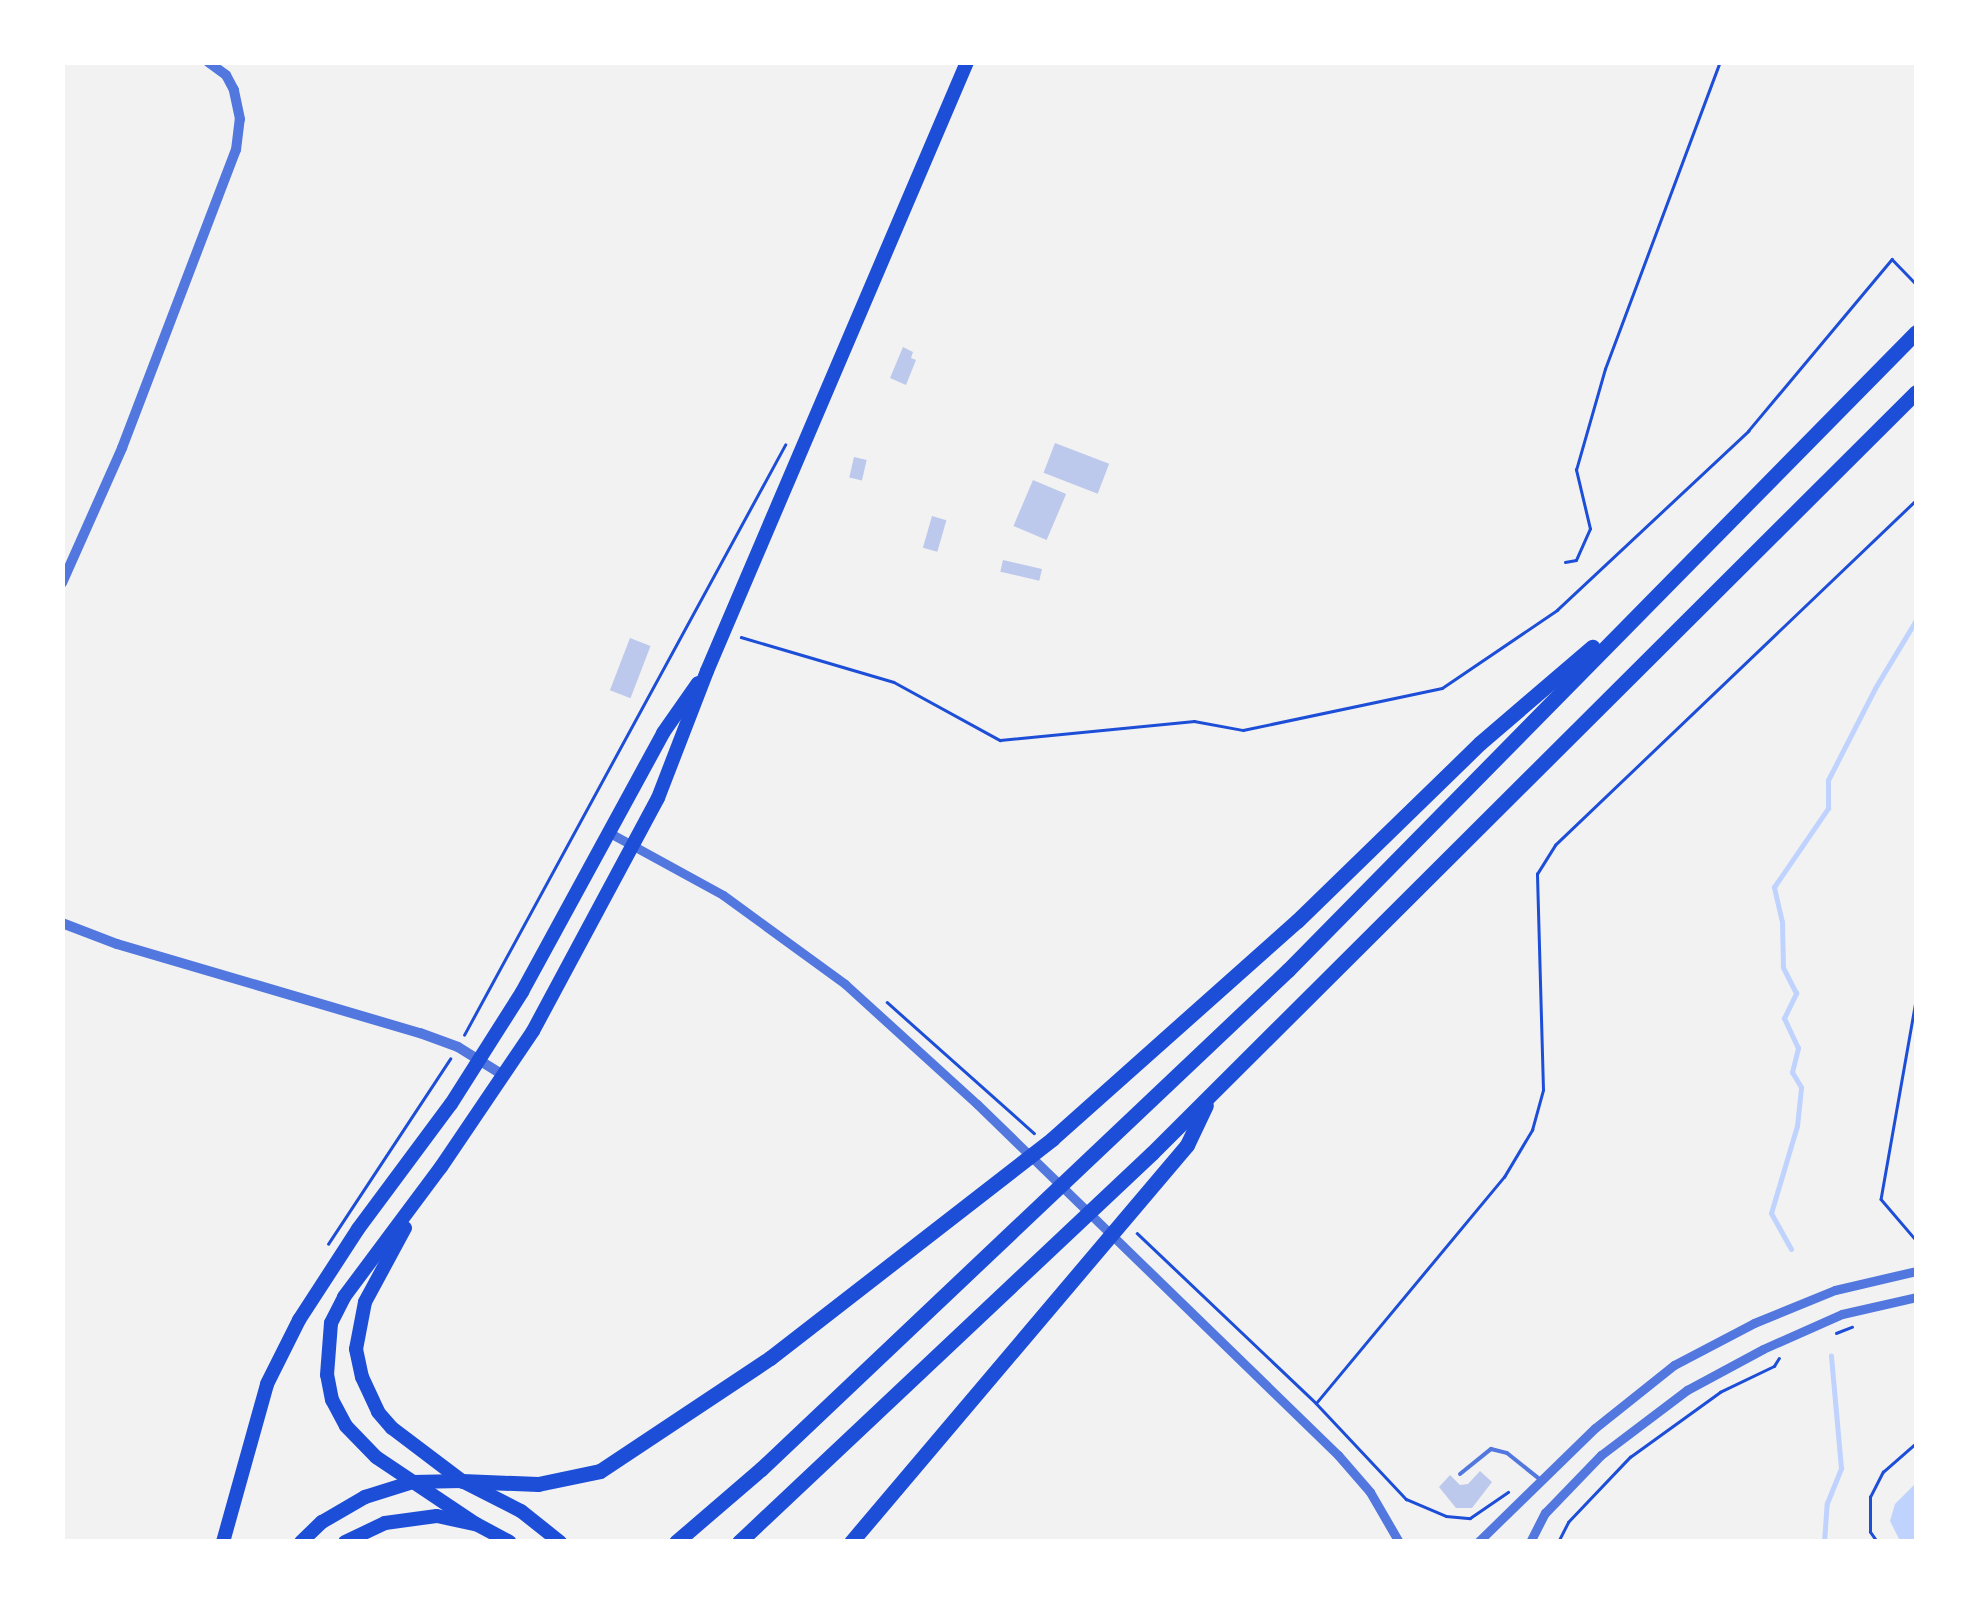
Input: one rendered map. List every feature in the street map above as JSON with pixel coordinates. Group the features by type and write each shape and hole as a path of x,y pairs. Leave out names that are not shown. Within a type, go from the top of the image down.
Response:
{"highway":[{"path":"676,1542 761,1469 1288,970 1916,332"},
{"path":"740,1542 912,1384 1212,1092 1916,392"},
{"path":"462,1481 538,1484 600,1472 799,1337 1052,1139 1297,921 1480,743 1672,579"},
{"path":"851,1542 1187,1145 1212,1092"}],"main road":[{"path":"510,1542 476,1524 376,1456 346,1426 332,1400 327,1350 332,1323 344,1297 441,1168 504,1075 583,941 684,741 707,671 967,62"},
{"path":"223,1542 267,1384 299,1320 358,1228 480,1060 522,992 663,733 707,671"},
{"path":"441,1168 365,1302 356,1349 362,1377 378,1412 462,1481 521,1511 560,1542"},
{"path":"302,1542 339,1510 413,1482 462,1481"},
{"path":"345,1542 410,1518 437,1516 476,1524"}],"street":[{"path":"62,583 122,448 236,150 240,119 234,90 226,75 208,62"},
{"path":"608,832 723,895 846,984 977,1104 1338,1455 1370,1492 1399,1542"},
{"path":"62,923 89,936 458,1047 504,1075"},
{"path":"1478,1542 1595,1428 1674,1365 1754,1323 1835,1290 1916,1271"},
{"path":"1530,1542 1545,1514 1592,1464 1688,1390 1763,1349 1842,1314 1916,1297"}],"lane":[{"path":"1460,1474 1481,1452 1492,1449 1507,1453 1542,1481"}],"path":[{"path":"1565,562 1576,560 1590,529 1576,470 1605,369 1720,62"},
{"path":"724,632 894,682 1000,740 1194,722 1243,730 1442,688 1556,610 1748,431 1895,261 1916,284"},
{"path":"458,1047 788,439"},
{"path":"1316,1403 1504,1178 1532,1130 1543,1090 1537,874 1555,845 1916,500"},
{"path":"1916,1001 1882,1199 1916,1240"},
{"path":"1177,1272 1316,1403 1406,1499 1446,1516 1470,1518 1532,1471"},
{"path":"1836,1333 1854,1326"},
{"path":"1558,1542 1568,1522 1608,1480 1677,1421 1774,1366 1782,1354"},
{"path":"1877,1542 1870,1532 1870,1497 1883,1472 1916,1443"},
{"path":"1592,1464 1608,1480"}],"water":[{"path":"1916,1483 1916,1541 1900,1541 1890,1521 1895,1504"}],"building":[{"path":"903,347 913,352 911,358 916,360 906,385 890,378"},
{"path":"1055,443 1109,464 1098,494 1044,473"},
{"path":"854,457 867,460 862,480 849,477"},
{"path":"1033,480 1066,494 1047,540 1013,526"},
{"path":"932,516 946,520 937,552 923,548"},
{"path":"1003,560 1042,569 1039,581 1000,572"},
{"path":"630,638 651,646 630,698 610,690"},
{"path":"1480,1471 1492,1482 1472,1508 1456,1508 1439,1487 1450,1475 1460,1485 1468,1484"}],"waterway":[{"path":"1791,1249 1771,1213 1797,1126 1801,1087 1792,1072 1798,1048 1784,1018 1796,993 1783,967 1782,922 1774,887 1828,808 1828,780 1875,688 1916,620"},
{"path":"1824,1542 1827,1503 1841,1468 1831,1355"}]}
